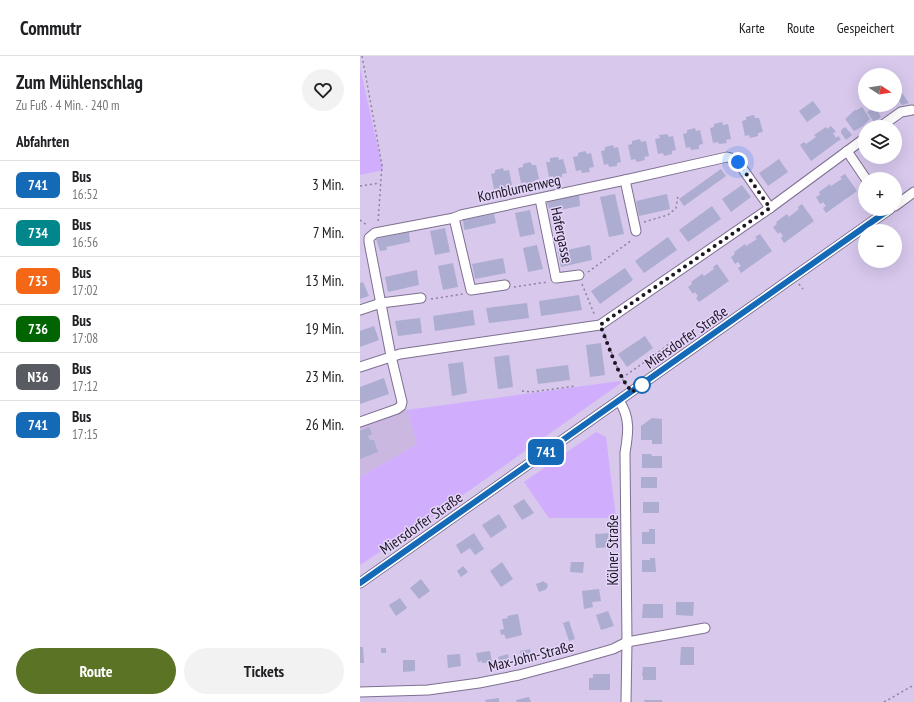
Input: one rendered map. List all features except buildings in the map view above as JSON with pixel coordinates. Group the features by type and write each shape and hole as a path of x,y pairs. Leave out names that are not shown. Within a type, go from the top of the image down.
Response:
{"street":[{"path":"890,120 901,112 912,110"},
{"path":"360,367 391,356 600,325 770,208 858,143"},
{"path":"847,151 861,172"},
{"name":"Kornblumenweg","path":"374,234 454,218 461,215 727,157 731,157 738,162 770,208"},
{"path":"625,180 635,228"},
{"name":"Miersdorfer Straße","path":"902,200 914,192"},
{"name":"Hafergasse","path":"540,198 556,278 579,275"},
{"name":"Miersdorfer Straße","path":"360,583 880,216"},
{"path":"454,218 471,290 505,285"},
{"path":"360,422 402,406 369,242 369,238 374,234"},
{"path":"360,310 381,303 421,298"},
{"name":"Kölner Straße","path":"619,401 624,407 628,426 625,453 627,642 626,702"},
{"name":"Max-John-Straße","path":"360,692 428,690 479,683 519,675 564,663 613,649 627,642 705,628"}],"path":[{"path":"362,56 382,165 374,234"},
{"path":"360,186 380,184"},
{"path":"632,392 622,378 579,275 585,274 632,240 635,235 635,228 668,215 676,208 678,195"},
{"path":"360,220 368,225 374,234"},
{"path":"505,285 508,288 553,281 556,278"},
{"path":"421,298 426,300 468,293 471,290"},
{"path":"622,378 667,346 669,341"},
{"path":"522,391 531,392 576,386"},
{"path":"884,702 914,685"}],"shaded area":[{"path":"360,68 383,170 360,175"},
{"path":"620,381 621,383 415,529 360,565 360,477 417,444 407,410"},
{"path":"407,409 417,444 360,477 360,426"},
{"path":"596,432 606,437 616,518 549,518 524,482"}],"bus line":[{"name":"741","path":"360,583 795,278 880,216"}],"route":[{"path":"642,385 644,384 632,392 626,386 600,325 770,208 738,162"}]}
